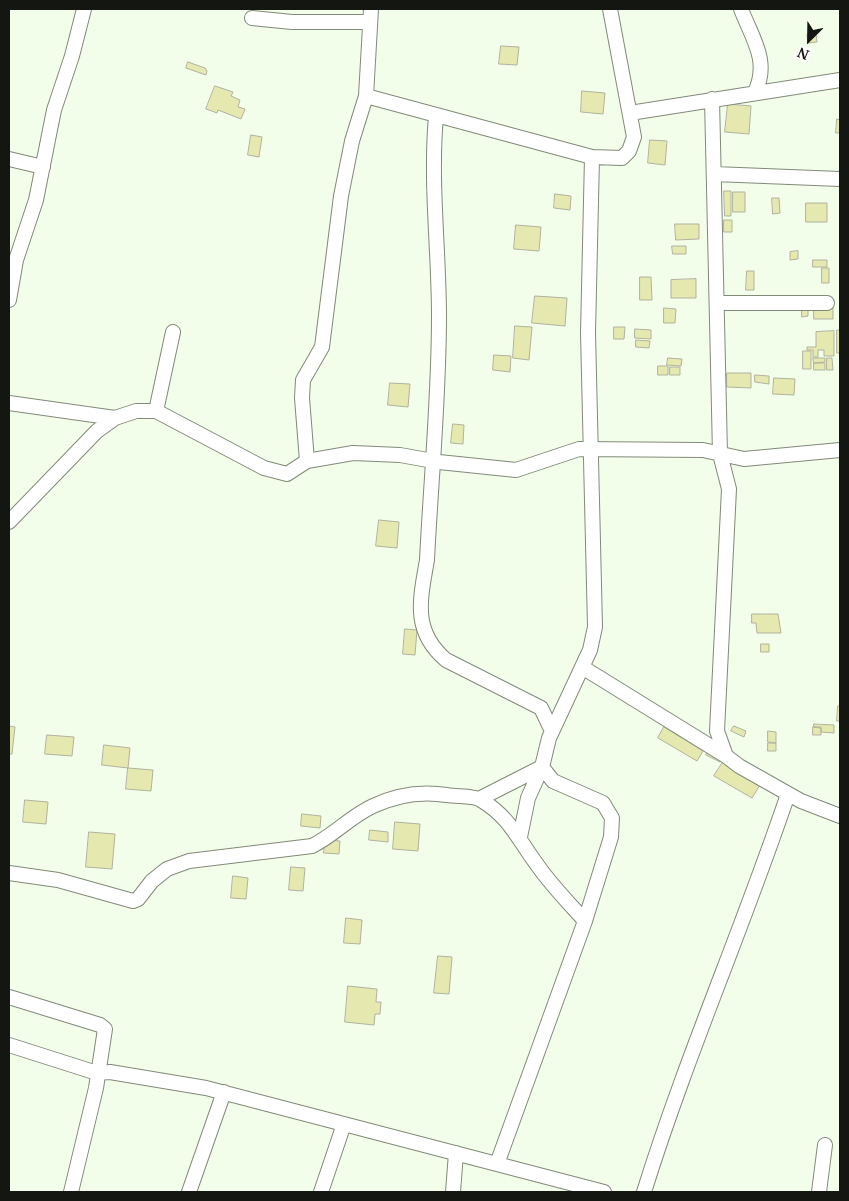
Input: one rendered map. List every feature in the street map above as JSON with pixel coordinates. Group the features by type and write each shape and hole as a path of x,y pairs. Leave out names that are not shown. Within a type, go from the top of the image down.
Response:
{"street":[{"path":"9,300 12,259 36,200 54,110 72,56 84,9"},
{"path":"366,96 592,157 622,158 629,152 634,137 610,9"},
{"path":"741,9 759,52 762,66 761,81 755,92"},
{"path":"252,18 292,22 370,15 366,96 352,141 341,196 322,347 303,380 302,398 307,461"},
{"path":"630,113 840,80"},
{"path":"712,99 720,454 729,489 717,731 726,756"},
{"path":"436,116 433,199 438,258 439,320 427,560 420,596 423,628 437,652 446,660 541,708 552,731"},
{"path":"520,837 528,798 542,767 552,731 590,650 595,628 593,521 589,448 588,333 592,157"},
{"path":"9,158 43,167"},
{"path":"714,174 840,179"},
{"path":"717,303 827,303"},
{"path":"156,411 173,332"},
{"path":"9,404 115,418"},
{"path":"9,522 98,430 115,418 136,411 156,411 264,468 287,474 307,461 353,453 400,454 499,470 516,470 565,452 589,448 703,450 744,459 840,450"},
{"path":"582,667 788,794 840,816"},
{"path":"541,708 566,702"},
{"path":"479,799 542,767"},
{"path":"497,1164 585,921 611,837 612,818 603,803 553,781 542,767"},
{"path":"9,873 58,880 133,901 138,899 152,881 167,869 189,861 312,846 325,840 372,806 393,798 433,793 479,799 502,816 520,837 531,857 549,881 585,921"},
{"path":"644,1192 703,1020 751,901 788,794"},
{"path":"9,997 100,1025 105,1029 96,1088 70,1192"},
{"path":"9,1045 97,1073 110,1072 224,1092 497,1164 578,1189 604,1192"},
{"path":"189,1192 224,1092"},
{"path":"321,1192 344,1124"},
{"path":"819,1192 825,1145"},
{"path":"452,1192 456,1153"}],"building":[{"path":"816,34 817,42 808,43 807,35"},
{"path":"501,46 519,47 517,65 499,64"},
{"path":"188,62 205,68 207,71 206,75 186,68"},
{"path":"215,86 233,92 231,96 240,100 238,107 245,109 241,119 218,110 217,113 206,109"},
{"path":"582,91 605,93 603,114 581,112"},
{"path":"728,104 751,106 749,134 725,132"},
{"path":"837,119 840,120 840,133 836,133"},
{"path":"251,135 262,137 259,157 248,155"},
{"path":"650,140 667,141 665,165 648,163"},
{"path":"724,191 731,191 731,216 725,216"},
{"path":"733,192 745,192 745,212 733,212"},
{"path":"555,194 571,196 570,210 554,208"},
{"path":"772,198 779,198 780,213 773,214"},
{"path":"806,203 827,203 827,222 806,222"},
{"path":"724,220 732,220 732,232 724,232"},
{"path":"675,224 699,224 699,239 676,240"},
{"path":"516,225 541,227 539,251 514,249"},
{"path":"672,246 686,246 686,254 673,254"},
{"path":"798,251 798,259 790,260 790,252"},
{"path":"813,260 827,260 827,267 813,267"},
{"path":"822,268 829,268 829,283 822,283"},
{"path":"747,271 754,271 754,290 746,290"},
{"path":"640,277 651,277 652,300 640,300"},
{"path":"696,279 696,298 671,298 671,280"},
{"path":"535,296 567,298 565,326 532,323"},
{"path":"814,305 833,305 833,319 814,319"},
{"path":"802,306 808,306 808,316 802,317"},
{"path":"664,308 676,309 675,323 664,323"},
{"path":"515,326 532,327 529,360 513,358"},
{"path":"614,327 625,327 624,339 614,339"},
{"path":"635,329 651,330 651,339 635,338"},
{"path":"837,330 840,330 840,353 837,353"},
{"path":"834,331 834,356 824,356 824,350 818,350 818,357 813,357 813,350 807,350 807,347 816,347 816,332"},
{"path":"636,340 650,341 649,348 636,347"},
{"path":"803,351 811,351 811,369 803,369"},
{"path":"494,355 511,356 510,372 493,370"},
{"path":"668,358 682,359 681,366 667,365"},
{"path":"813,358 825,358 825,362 814,363"},
{"path":"827,358 832,358 833,370 827,370"},
{"path":"814,363 825,363 825,370 814,370"},
{"path":"658,366 668,366 668,375 658,375"},
{"path":"670,367 680,367 680,375 670,375"},
{"path":"727,373 751,373 751,388 727,387"},
{"path":"755,375 769,376 769,384 755,382"},
{"path":"774,378 795,379 794,395 773,394"},
{"path":"390,383 410,384 408,407 388,405"},
{"path":"453,424 464,425 463,444 451,443"},
{"path":"379,520 399,522 397,548 376,546"},
{"path":"752,614 778,614 781,633 757,633 756,623 752,623"},
{"path":"405,629 417,630 415,655 403,654"},
{"path":"761,644 769,644 769,652 761,652"},
{"path":"838,706 840,706 840,721 837,721"},
{"path":"814,724 834,725 834,733 821,732 821,727 814,727"},
{"path":"9,726 15,727 12,754 9,754"},
{"path":"734,726 746,731 744,737 731,731"},
{"path":"664,727 703,751 697,761 658,738"},
{"path":"813,727 821,728 821,735 813,735"},
{"path":"768,731 776,732 776,743 768,742"},
{"path":"47,735 74,737 72,756 45,754"},
{"path":"768,743 776,743 776,751 768,751"},
{"path":"104,745 130,748 128,768 102,765"},
{"path":"709,749 723,756 720,762 706,755"},
{"path":"723,762 760,785 752,798 714,776"},
{"path":"128,768 153,770 151,791 126,789"},
{"path":"25,800 48,802 46,824 23,822"},
{"path":"302,814 321,816 320,828 301,826"},
{"path":"395,822 420,824 418,851 393,849"},
{"path":"370,830 388,832 388,842 369,840"},
{"path":"89,832 115,834 112,869 86,867"},
{"path":"325,840 340,841 339,854 324,853"},
{"path":"291,867 305,868 303,891 289,890"},
{"path":"233,876 248,878 246,899 231,898"},
{"path":"346,918 362,920 360,944 344,943"},
{"path":"438,956 452,957 449,994 434,993"},
{"path":"348,986 377,989 376,1002 381,1002 380,1014 375,1014 374,1025 345,1022"}]}
